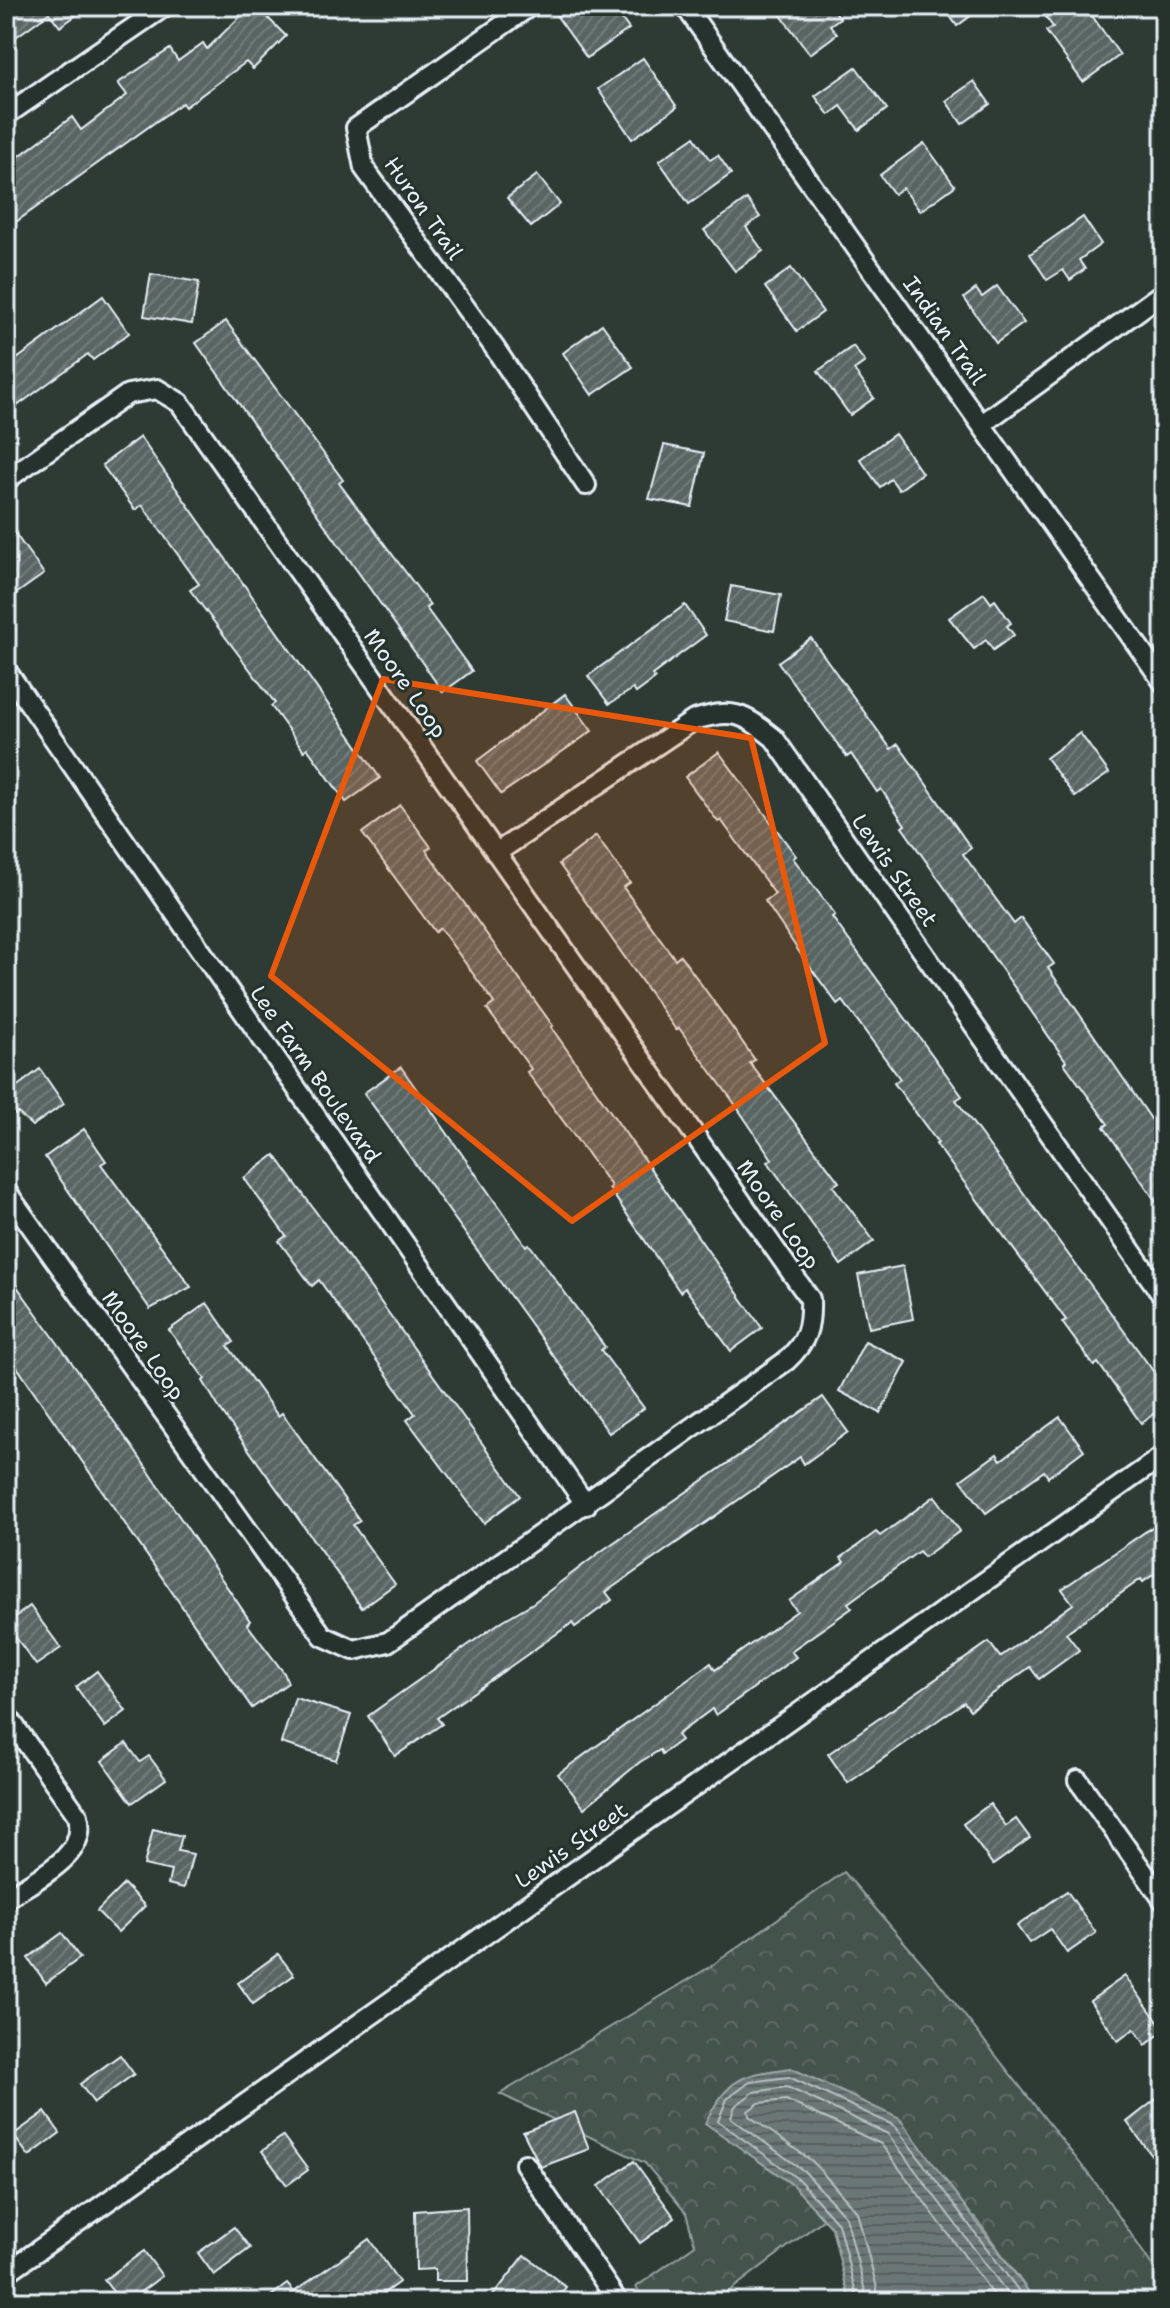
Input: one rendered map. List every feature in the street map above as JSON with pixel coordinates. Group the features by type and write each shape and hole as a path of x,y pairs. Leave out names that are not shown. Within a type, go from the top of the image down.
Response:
{"street":[{"path":"6,115 165,6"},
{"name":"Huron Trail","path":"530,6 356,128 364,168 494,347 586,485"},
{"name":"Indian Trail","path":"685,6 1164,683"},
{"path":"982,424 1164,292"},
{"name":"Moore Loop","path":"6,480 128,394 157,389 180,403 810,1299 810,1322 804,1345 586,1505 388,1642 354,1650 323,1636 6,1191"},
{"name":"Lee Farm Boulevard","path":"6,670 586,1505"},
{"name":"Lewis Street","path":"496,853 694,720 725,711 748,717 774,738 1164,1298"},
{"name":"Lewis Street","path":"6,2273 1164,1455"},
{"path":"6,1714 78,1816 80,1825 78,1842 70,1854 6,1899"},
{"path":"1078,1780 1164,1901"},
{"path":"525,2164 618,2302"}],"highlighted area":[{"path":"383,679 751,738 825,1043 572,1221 271,976"}],"green space":[{"path":"844,1872 936,1979 1101,2190 1164,2283 1164,2302 1036,2302 976,2218 706,2123 793,2185 824,2219 715,2302 647,2302 636,2287 695,2245 686,2213 645,2163 500,2094 711,1966"}],"water":[{"path":"791,2068 900,2119 1036,2302 846,2302 848,2295 832,2228 793,2185 705,2123 722,2096 738,2081 760,2073"}],"building":[{"path":"6,6 89,6 60,27 49,13 6,44"},
{"path":"251,6 256,6 286,36 253,69 246,62 185,107 182,103 6,229 6,166 72,117 81,130 127,95 118,83 170,49 178,61 203,43 207,49"},
{"path":"568,6 602,6 607,12 613,7 629,29 587,58 556,15"},
{"path":"774,6 831,6 840,18 830,25 837,34 810,54"},
{"path":"943,6 984,6 957,26"},
{"path":"1038,6 1085,6 1120,55 1083,82 1046,31 1053,27"},
{"path":"643,58 677,107 632,139 598,89"},
{"path":"856,67 887,109 859,130 841,106 829,115 815,96"},
{"path":"974,81 990,104 962,124 946,101"},
{"path":"694,137 710,160 718,155 731,174 689,204 659,161"},
{"path":"924,143 955,186 920,211 903,188 894,194 880,175"},
{"path":"537,175 560,204 531,227 507,198"},
{"path":"747,199 760,217 746,227 763,251 735,271 704,230"},
{"path":"1083,217 1101,244 1079,260 1085,269 1070,280 1063,270 1047,280 1030,254"},
{"path":"791,268 823,312 797,331 765,287"},
{"path":"151,274 199,282 192,324 144,316"},
{"path":"997,286 1024,323 996,343 964,298 976,289 982,297"},
{"path":"103,296 129,333 93,360 88,354 6,414 6,367"},
{"path":"226,321 343,480 339,483 430,605 426,608 472,671 443,692 196,343"},
{"path":"602,324 633,367 592,395 563,353"},
{"path":"853,346 865,362 854,370 874,398 850,415 818,371"},
{"path":"895,434 922,473 899,490 891,479 880,487 860,459"},
{"path":"140,437 380,778 346,802 307,748 304,751 271,706 275,703 190,590 199,584 142,505 135,510 102,465"},
{"path":"664,445 704,453 692,507 649,499"},
{"path":"6,521 44,574 13,596 6,587"},
{"path":"731,586 781,595 774,631 724,621"},
{"path":"984,593 991,603 995,600 1011,623 1007,626 1014,635 993,650 986,640 974,649 949,618"},
{"path":"685,605 706,635 652,675 655,679 636,693 633,689 609,704 588,676"},
{"path":"811,638 891,749 898,744 971,848 963,854 1014,924 1021,918 1054,964 1048,968 1164,1138 1164,1213 1104,1127 1108,1124 1064,1063 1066,1061 902,827 905,825 881,789 877,792 851,754 847,757 778,662"},
{"path":"565,694 592,731 501,794 477,761"},
{"path":"1080,733 1109,773 1075,797 1046,758"},
{"path":"719,752 796,856 793,858 835,915 832,917 962,1096 956,1100 1164,1386 1164,1406 1141,1423 1098,1363 1094,1366 1062,1322 1066,1320 936,1144 894,1083 900,1079 843,1001 838,1005 804,959 765,901 775,894 685,777"},
{"path":"400,805 431,847 426,850 553,1026 762,1328 731,1351 685,1288 680,1292 609,1188 611,1186 527,1072 531,1069 487,1009 494,1003 440,928 435,932 362,833"},
{"path":"596,836 630,883 623,887 675,959 680,955 714,1002 755,1060 750,1063 839,1182 833,1186 874,1241 841,1265 768,1162 772,1159 732,1100 679,1028 676,1030 559,864"},
{"path":"401,1067 526,1246 529,1244 605,1347 601,1350 644,1408 609,1433 364,1093"},
{"path":"40,1069 64,1104 32,1126 18,1113 15,1115 6,1102 6,1095"},
{"path":"84,1129 106,1161 101,1164 191,1287 150,1309 45,1157"},
{"path":"275,1155 520,1496 484,1523 407,1420 415,1414 319,1280 312,1286 279,1241 286,1236 244,1178"},
{"path":"903,1266 913,1319 869,1328 858,1275"},
{"path":"6,1271 133,1448 250,1621 247,1624 284,1673 288,1683 252,1708 6,1351"},
{"path":"207,1303 234,1342 228,1346 278,1416 282,1413 360,1521 353,1525 395,1584 362,1608 221,1411 203,1381 205,1379 169,1330"},
{"path":"865,1341 907,1362 880,1413 839,1391"},
{"path":"823,1397 848,1432 804,1464 800,1457 606,1592 612,1600 575,1627 572,1623 437,1718 442,1724 395,1756 368,1716"},
{"path":"1060,1417 1084,1450 1048,1477 1044,1471 986,1513 961,1480 997,1454 1001,1460"},
{"path":"935,1496 960,1531 924,1557 919,1551 848,1603 852,1608 791,1651 796,1657 716,1715 712,1709 677,1735 681,1740 662,1754 660,1750 640,1762 584,1808 558,1774 711,1663 715,1670 797,1611 789,1601 844,1562 841,1558 876,1532 880,1536"},
{"path":"1164,1519 1164,1567 1143,1582 1141,1579 1066,1633 1079,1650 1039,1679 1030,1667 970,1710 964,1702 848,1783 828,1754 989,1642 1000,1657 1073,1604 1062,1589"},
{"path":"30,1606 61,1648 36,1665 6,1624"},
{"path":"97,1671 126,1711 105,1727 76,1687"},
{"path":"295,1698 351,1715 336,1760 281,1743"},
{"path":"126,1743 140,1762 149,1756 166,1779 132,1803 102,1761"},
{"path":"990,1804 1006,1826 1016,1819 1030,1838 993,1865 963,1824"},
{"path":"153,1829 182,1836 178,1851 193,1854 184,1888 168,1884 171,1871 144,1865"},
{"path":"124,1884 145,1906 118,1932 97,1911"},
{"path":"1067,1891 1096,1933 1067,1953 1050,1929 1029,1943 1017,1926"},
{"path":"62,1933 80,1958 46,1983 28,1958"},
{"path":"278,1954 294,1975 253,2004 238,1983"},
{"path":"1125,1976 1164,2030 1146,2045 1134,2029 1118,2041 1090,2001"},
{"path":"120,2055 134,2074 94,2103 80,2084"},
{"path":"1164,2093 1164,2172 1127,2122"},
{"path":"45,2112 60,2133 29,2156 13,2135"},
{"path":"575,2112 589,2149 541,2167 523,2132"},
{"path":"283,2136 308,2170 287,2185 262,2151"},
{"path":"634,2161 675,2218 640,2243 599,2186"},
{"path":"467,2207 468,2281 435,2281 435,2269 416,2270 415,2211"},
{"path":"234,2227 250,2248 214,2275 198,2253"},
{"path":"369,2239 399,2282 372,2302 263,2302 287,2284 294,2292"},
{"path":"144,2251 162,2276 127,2302 121,2302 104,2280"},
{"path":"525,2255 566,2287 554,2302 488,2302"}]}
